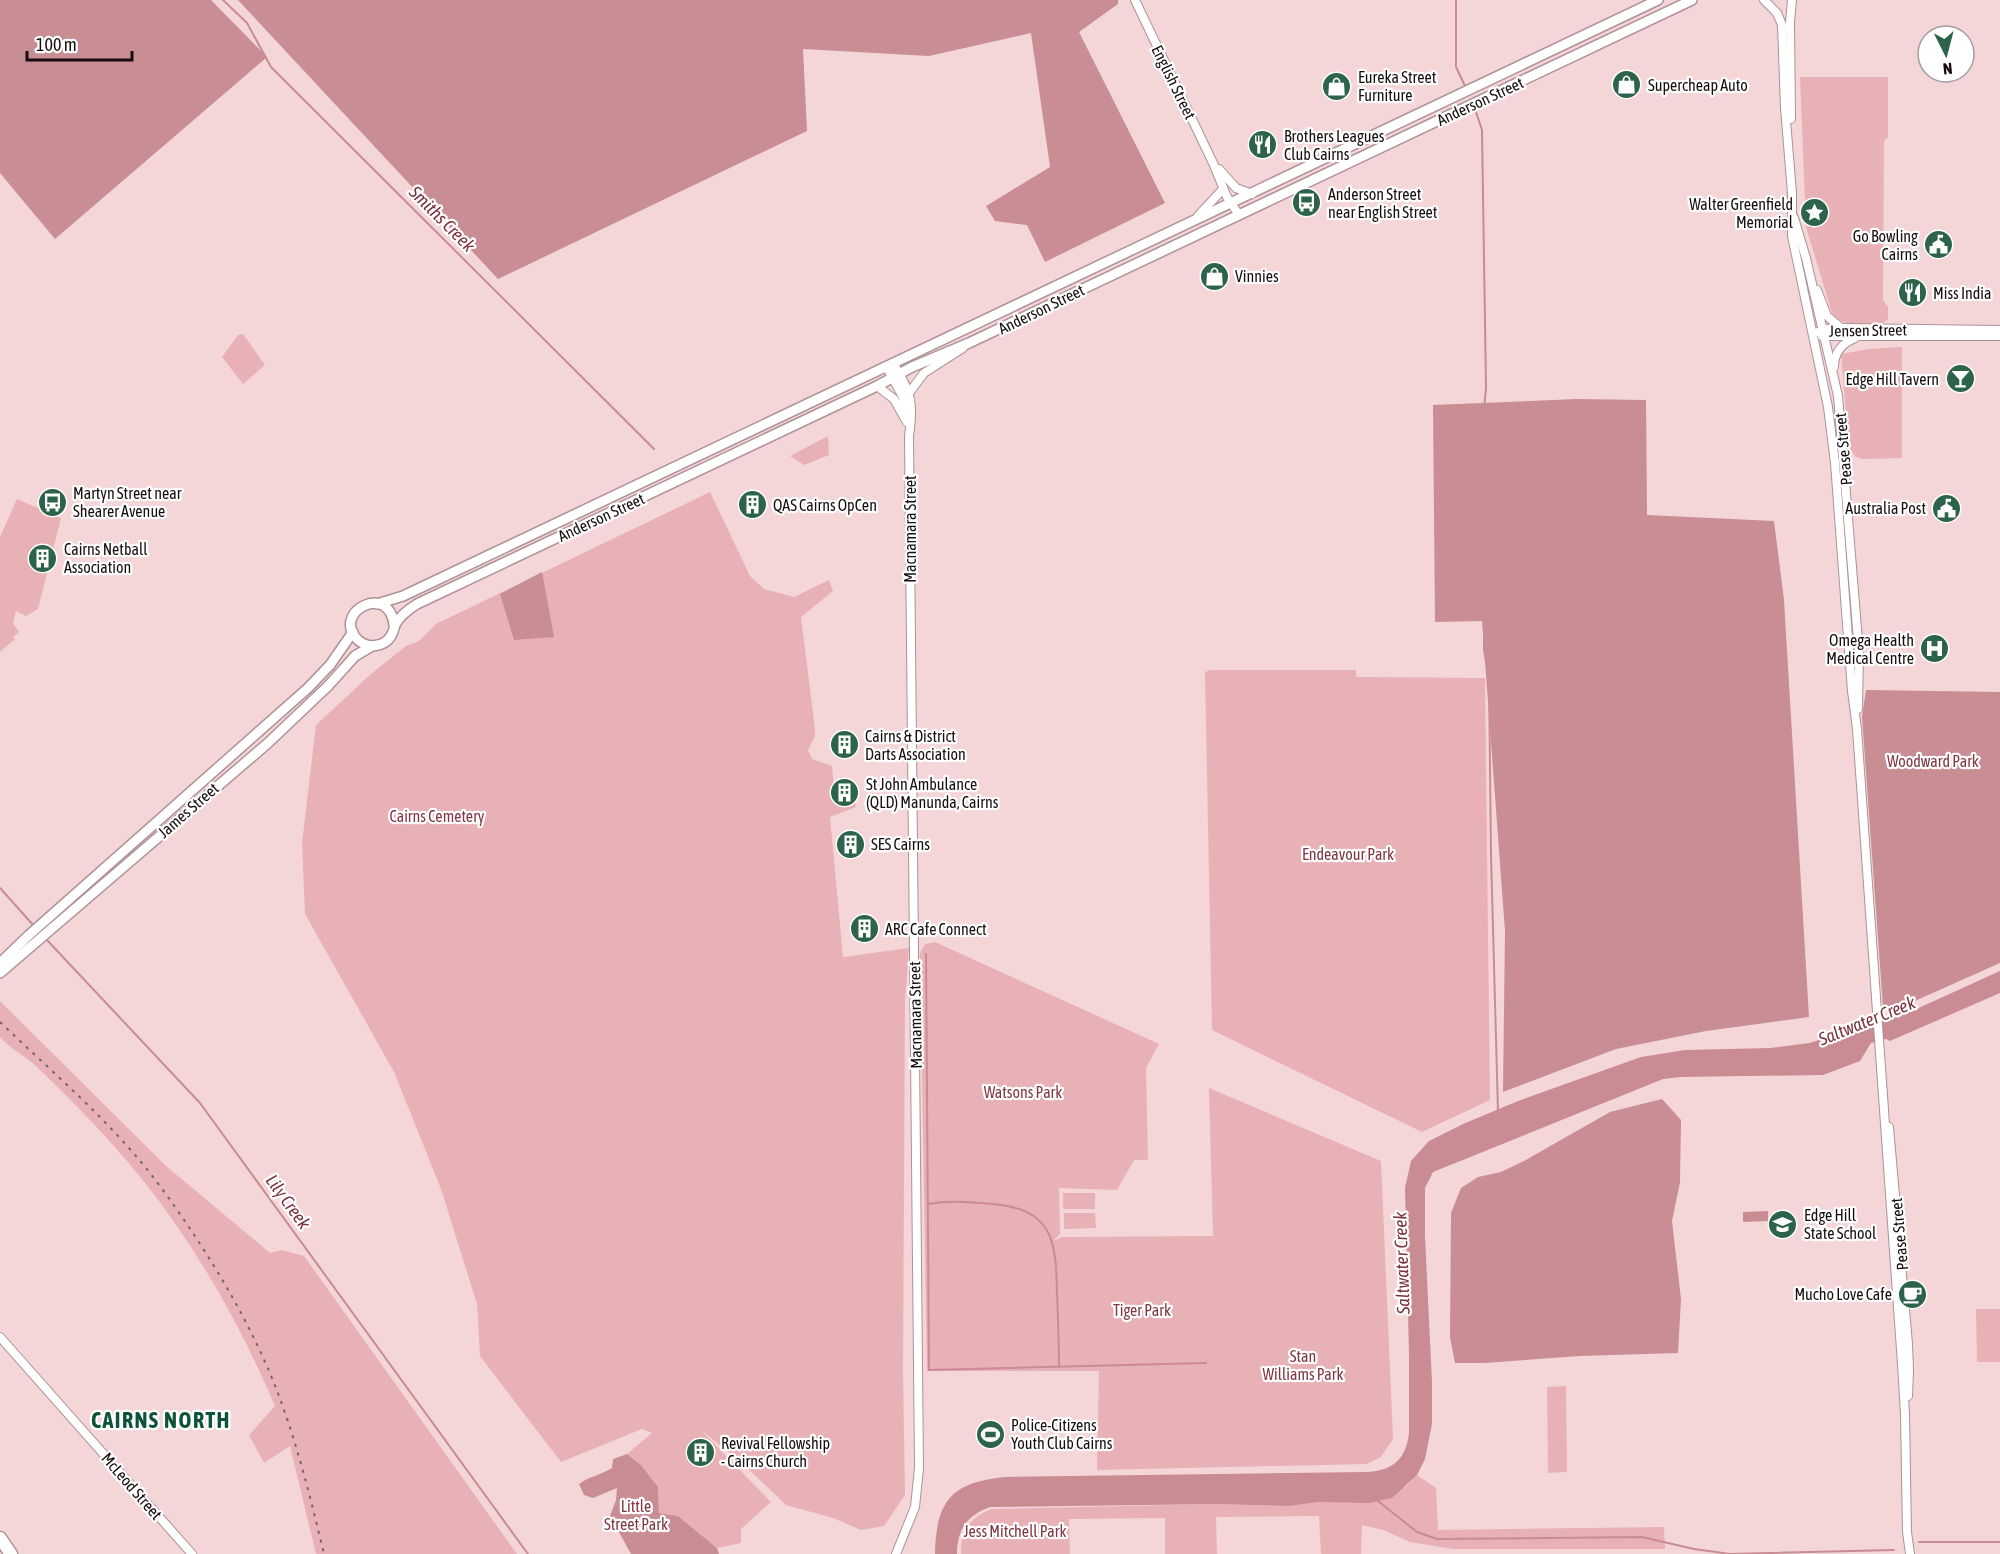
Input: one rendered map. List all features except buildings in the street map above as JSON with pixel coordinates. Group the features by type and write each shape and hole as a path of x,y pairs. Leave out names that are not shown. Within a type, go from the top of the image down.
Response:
{"highway":[{"path":"0,1538 11,1554"}],"main road":[{"name":"Anderson Street","path":"377,603 403,596 1658,0"},
{"name":"Anderson Street","path":"394,625 406,611 421,602 1692,0"},
{"path":"1419,129 1421,114"},
{"path":"1406,120 1408,134"},
{"path":"377,603 388,610 394,625 388,639 374,646 363,643 353,632 352,619 357,610 367,604 377,603"},
{"name":"James Street","path":"0,963 308,688 334,660 353,632"},
{"name":"James Street","path":"0,973 38,943 196,803 268,743 328,687 355,656 374,646"}],"street":[{"name":"English Street","path":"1135,0 1239,215"},
{"name":"Pease Street","path":"1764,0 1776,10 1781,20 1787,65"},
{"name":"Pease Street","path":"1792,0 1787,65 1792,236 1820,334 1834,373 1842,438 1859,653 1857,729"},
{"name":"English Street","path":"1216,166 1223,189 1233,203"},
{"path":"1216,166 1236,188 1252,194"},
{"path":"1193,222 1223,189"},
{"name":"Pease Street","path":"1792,211 1810,275 1820,334 1835,463 1880,1054 1894,1170 1907,1332 1909,1370 1905,1414 1907,1532 1905,1554"},
{"path":"1810,275 1827,316 1841,328"},
{"name":"Jensen Street","path":"1820,334 1841,328 2000,330"},
{"name":"Jensen Street","path":"1820,334 1859,337 2000,336"},
{"path":"1834,373 1834,359 1838,350 1859,337"},
{"path":"909,393 916,381 929,369 951,357 969,343"},
{"name":"Macnamara Street","path":"890,364 905,404 909,436"},
{"name":"Macnamara Street","path":"896,376 909,393 912,407 909,436 919,1468 915,1507 896,1554"},
{"path":"877,386 896,401 907,423"},
{"name":"McLeod Street","path":"0,1337 192,1554"},
{"name":"Pease Street","path":"1907,1532 1910,1554"}],"green space":[{"path":"0,0 211,0 267,57 55,239 0,173"},
{"path":"238,0 1118,0 1118,4 1079,32 1165,203 1045,262 1027,225 995,221 986,206 1050,167 1031,33 929,56 803,49 807,131 498,279"},
{"path":"1800,77 1888,77 1888,137 1884,141 1883,300 1888,307 1888,319 1882,324 1849,324 1832,313 1806,227"},
{"path":"243,334 265,365 243,384 222,357 238,335"},
{"path":"1902,347 1902,458 1862,459 1856,457 1849,448 1841,354"},
{"path":"1577,399 1646,400 1647,515 1774,521 1784,600 1809,1017 1706,1031 1616,1049 1503,1092 1505,931 1482,621 1435,622 1433,405"},
{"path":"828,436 829,455 804,465 790,456"},
{"name":"Cairns Cemetery","path":"710,492 750,576 764,589 794,597 829,580 833,591 801,617 815,736 808,750 812,759 832,766 835,801 855,802 856,807 830,817 843,957 909,948 905,1001 903,1372 905,1495 884,1526 861,1530 833,1518 786,1505 743,1464 701,1430 771,1502 741,1529 741,1543 717,1548 678,1516 659,1513 658,1487 641,1465 627,1454 652,1433 642,1429 561,1462 480,1356 477,1304 441,1189 394,1072 305,914 302,843 316,725 371,674 406,646 419,641 436,624"},
{"path":"17,499 61,518 38,609 26,616 16,611 13,623 19,632 13,637 15,639 0,652 0,537"},
{"path":"542,572 554,637 514,640 500,594"},
{"name":"Endeavour Park","path":"1210,670 1356,670 1356,677 1485,678 1490,1100 1422,1132 1212,1030 1205,672"},
{"name":"Woodward Park","path":"1866,690 2000,692 2000,963 1890,1012 1883,1007 1862,717"},
{"path":"935,942 1159,1044 1146,1068 1148,1160 1134,1160 1117,1190 1059,1188 1060,1234 1053,1241 1062,1237 1213,1236 1209,1088 1381,1161 1393,1439 1381,1457 1367,1464 1097,1470 1099,1371 927,1371 920,953 925,944"},
{"path":"0,1001 166,1166 270,1253 282,1250 304,1256 517,1554 316,1554 290,1446 264,1463 249,1435 275,1406 241,1333 201,1262 155,1195 130,1164 35,1065 0,1037"},
{"path":"1662,1099 1681,1120 1680,1182 1672,1221 1681,1299 1678,1353 1455,1363 1450,1337 1451,1213 1461,1188 1478,1177 1501,1172 1524,1161 1610,1112"},
{"path":"1063,1193 1095,1193 1095,1209 1063,1209"},
{"path":"1064,1213 1095,1213 1096,1228 1064,1229"},
{"path":"1976,1309 2000,1309 2000,1362 1977,1362"},
{"path":"1566,1386 1567,1472 1548,1473 1547,1387"},
{"name":"Little Street Park","path":"627,1454 641,1465 658,1487 659,1513 678,1516 717,1548 719,1554 631,1554 610,1516 616,1500 617,1488 593,1498 584,1495 579,1484 612,1468 613,1459"},
{"name":"Jess Mitchell Park","path":"1417,1475 1436,1488 1438,1530 1664,1527 1665,1549 1453,1549 1410,1542 1383,1530 1362,1525 1361,1554 1321,1554 1319,1516 1216,1517 1217,1554 1165,1554 1165,1518 1069,1519 1070,1554 961,1554 962,1538 968,1526 977,1516 991,1509 1216,1504 1289,1506 1405,1487"}],"shaded area":[{"path":"2000,971 2000,993 1890,1041 1886,1039 1871,1043 1860,1061 1823,1075 1663,1079 1433,1172 1425,1188 1432,1424 1425,1459 1417,1475 1392,1498 1369,1503 1319,1502 1289,1506 1216,1504 990,1507 975,1514 965,1524 957,1545 957,1554 935,1554 939,1520 951,1497 960,1489 987,1480 1006,1477 1366,1472 1390,1466 1401,1457 1409,1433 1405,1188 1411,1161 1429,1141 1518,1101 1641,1057 1685,1050 1771,1048 1810,1043 1867,1023 1912,1011"},
{"path":"1768,1211 1768,1221 1743,1222 1743,1212"}],"waterway":[{"name":"Smiths Creek","path":"223,0 247,23 271,67 654,449"},
{"path":"1456,0 1456,67 1465,86"},
{"path":"1475,109 1482,130 1486,388 1482,430 1484,650 1489,678 1498,1112"},
{"name":"Lily Creek","path":"0,888 34,926"},
{"name":"Lily Creek","path":"46,939 200,1103 528,1554"},
{"path":"926,954 929,1370 1206,1363"},
{"path":"928,1204 952,1202 992,1204 1012,1207 1039,1220 1047,1230 1055,1257 1059,1367"},
{"path":"1378,1501 1417,1532 1437,1539 1642,1537 1694,1549 1730,1554 1894,1550"},
{"path":"1919,1542 2000,1542"}],"railway":[{"path":"0,1022 80,1097 136,1156 169,1199 217,1271 246,1322 278,1393 300,1461 324,1554"}],"place":[{"name":"Supercheap Auto","path":"1627,85"},
{"name":"Eureka Street Furniture","path":"1337,86"},
{"name":"Brothers Leagues Club Cairns","path":"1263,145"},
{"name":"Anderson Street near English Street","path":"1307,203"},
{"name":"Walter Greenfield Memorial","path":"1814,213"},
{"name":"Go Bowling Cairns","path":"1939,245"},
{"name":"Vinnies","path":"1214,276"},
{"name":"Miss India","path":"1912,293"},
{"name":"Edge Hill Tavern","path":"1960,379"},
{"name":"Martyn Street near Shearer Avenue","path":"52,502"},
{"name":"QAS Cairns OpCen","path":"752,505"},
{"name":"Australia Post","path":"1947,508"},
{"name":"Cairns Netball Association","path":"43,558"},
{"name":"Omega Health Medical Centre","path":"1935,649"},
{"name":"Cairns & District Darts Association","path":"844,745"},
{"name":"St John Ambulance (QLD) Manunda, Cairns","path":"845,793"},
{"name":"SES Cairns","path":"850,844"},
{"name":"ARC Cafe Connect","path":"864,929"},
{"name":"Edge Hill State School","path":"1783,1224"},
{"name":"Mucho Love Cafe","path":"1913,1294"},
{"name":"Police-Citizens Youth Club Cairns","path":"990,1434"},
{"name":"Revival Fellowship - Cairns Church","path":"700,1452"}],"district":[{"name":"CAIRNS NORTH","path":"161,1420"}],"water label":[{"name":"Saltwater Creek","path":"1867,1021"},
{"name":"Saltwater Creek","path":"1402,1263"}],"park label":[{"name":"Watsons Park","path":"1023,1092"},
{"name":"Tiger Park","path":"1142,1310"},
{"name":"Stan Williams Park","path":"1303,1365"}]}
